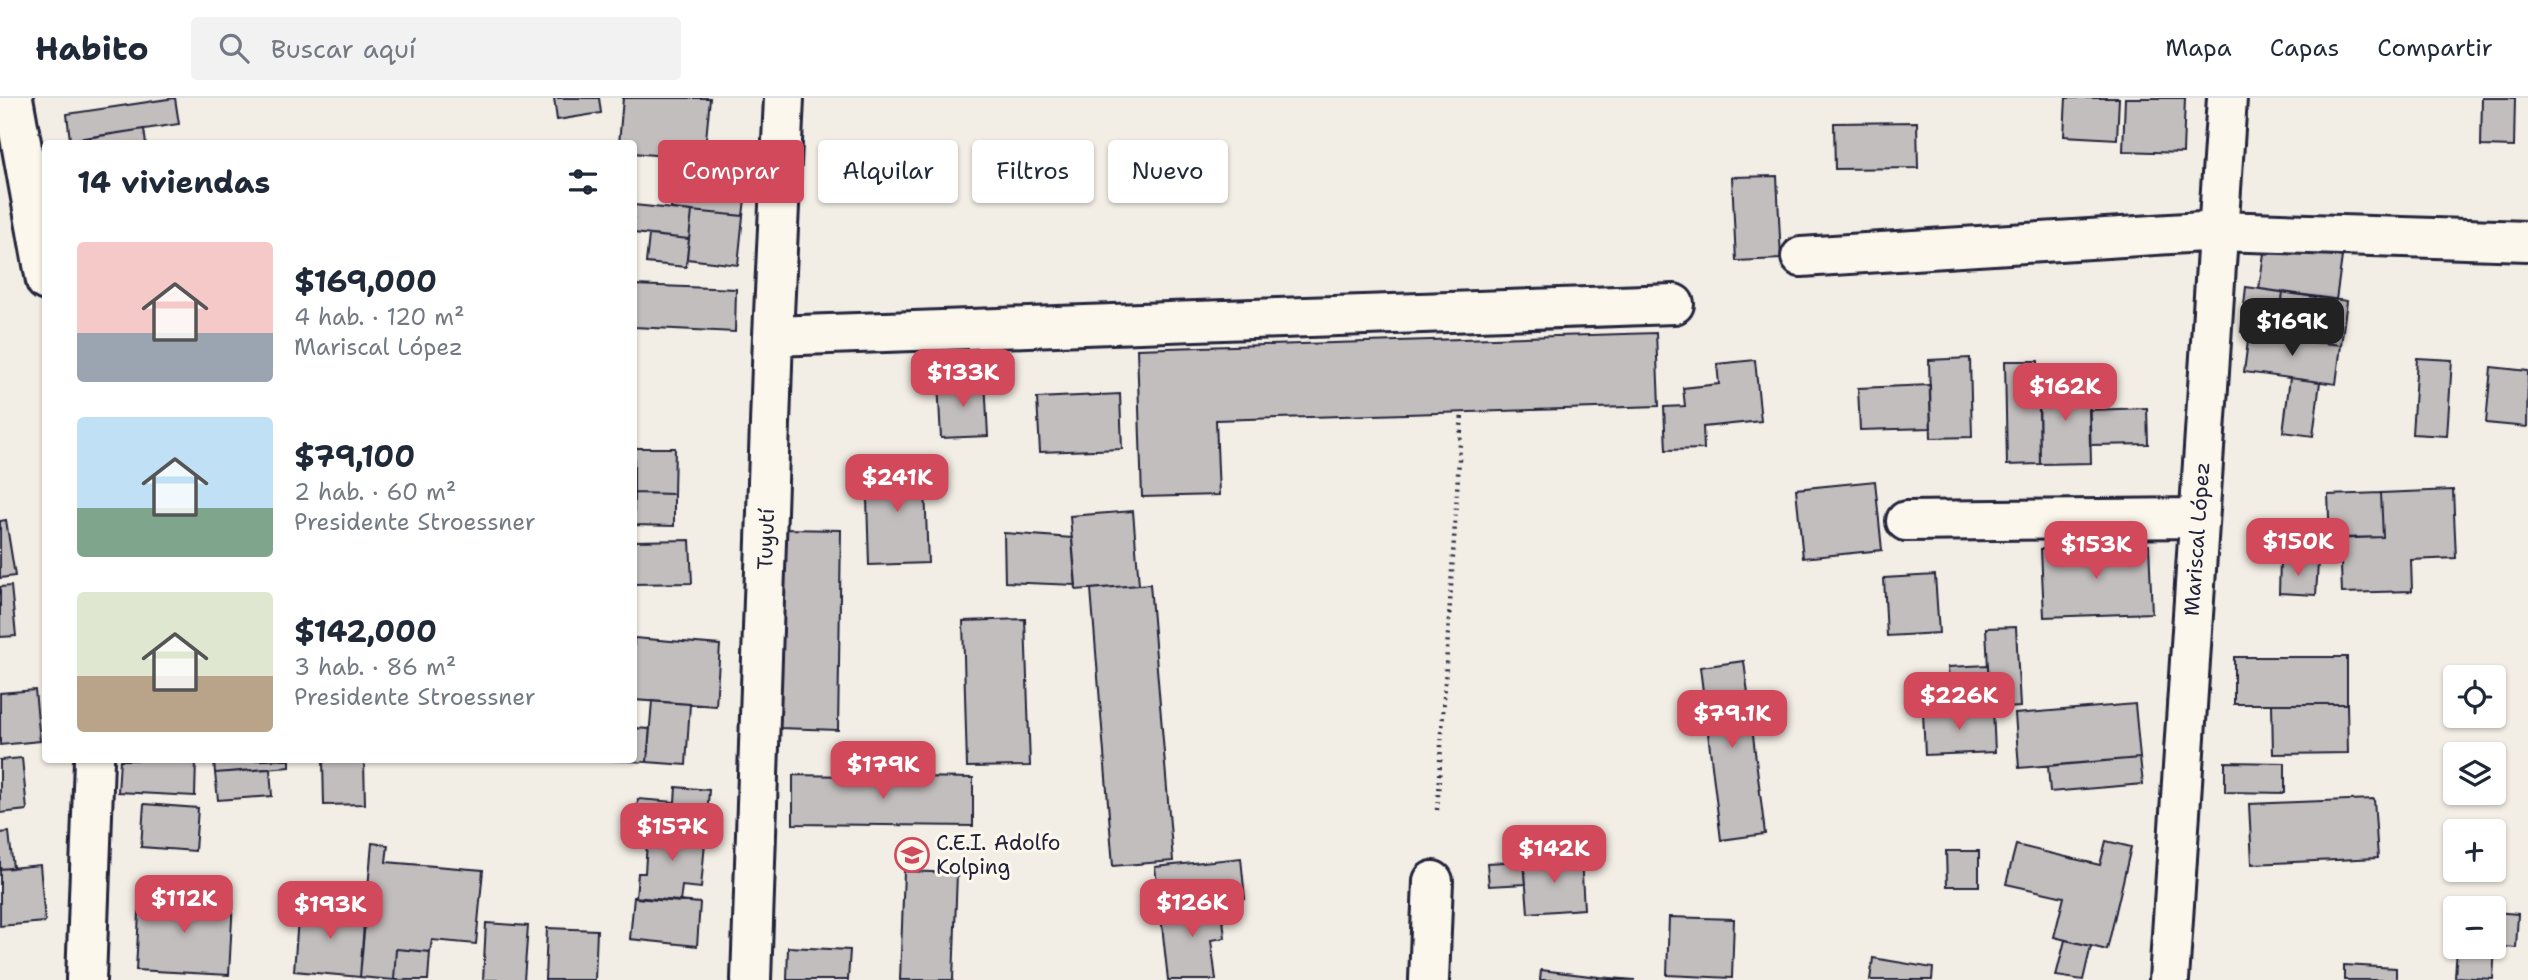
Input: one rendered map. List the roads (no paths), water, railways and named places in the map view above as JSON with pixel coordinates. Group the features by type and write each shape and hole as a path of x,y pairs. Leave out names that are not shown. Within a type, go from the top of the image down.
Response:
{"street":[{"path":"13,98 13,159 42,266"},
{"name":"Tuyutí","path":"751,980 772,336 784,98"},
{"name":"Mariscal López","path":"2169,980 2227,98"},
{"path":"1801,257 2218,231 2528,241"},
{"path":"772,336 1674,304"},
{"path":"1906,521 2199,518"},
{"path":"86,980 94,763"},
{"path":"1429,980 1433,881"}],"place":[{"name":"C.E.I. Adolfo Kolping","path":"912,855"}]}
